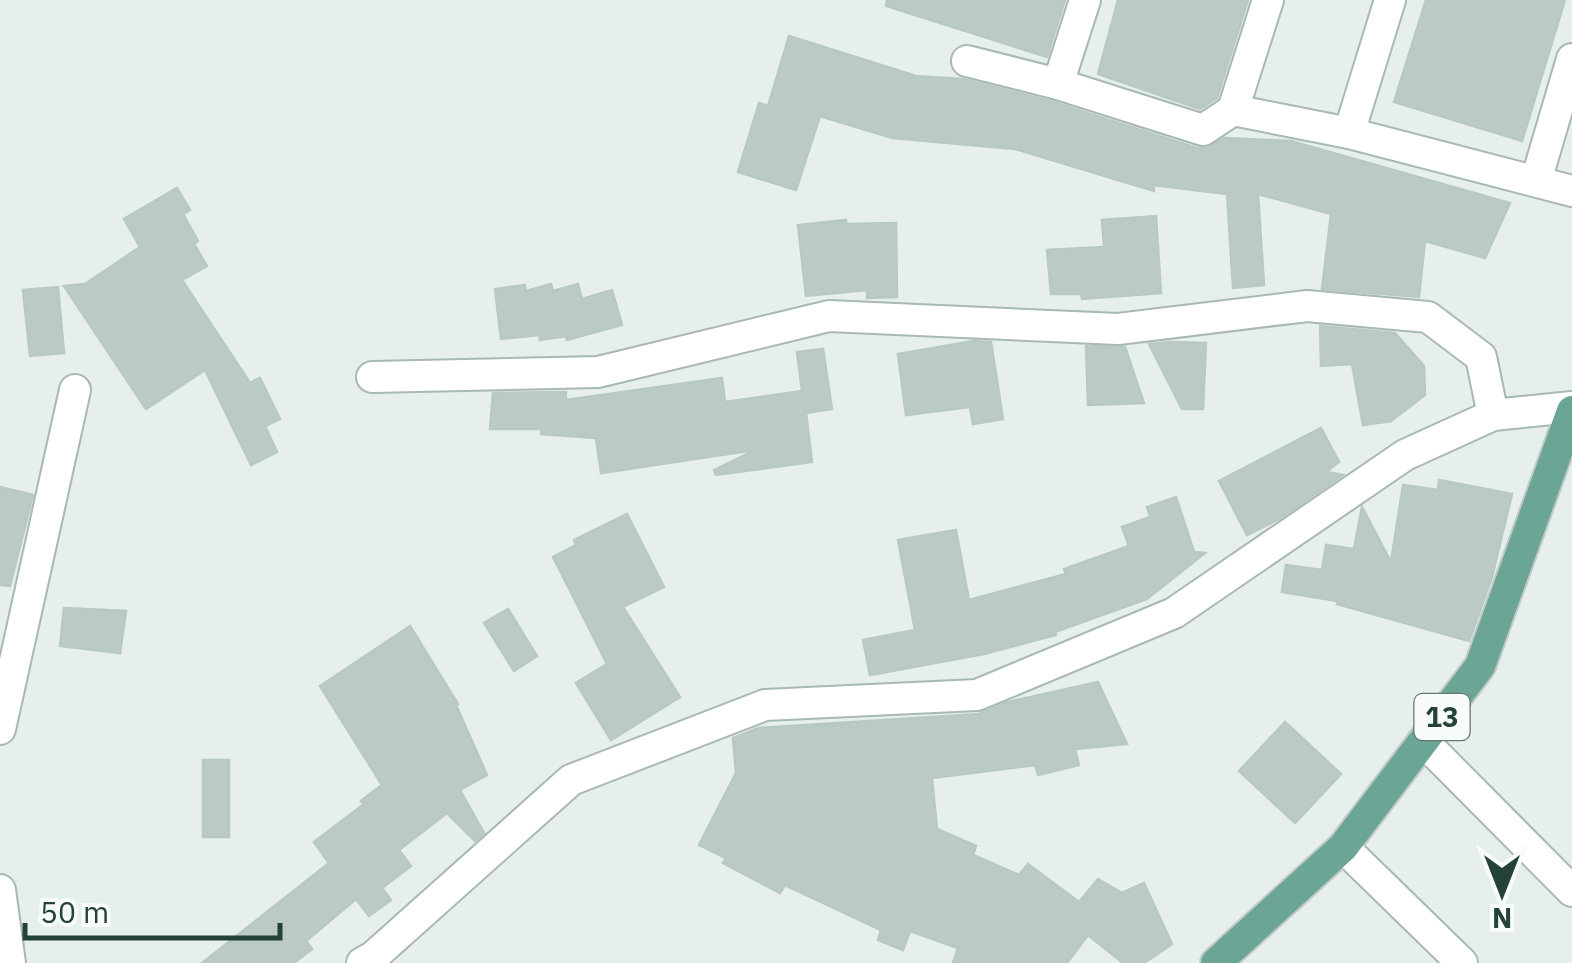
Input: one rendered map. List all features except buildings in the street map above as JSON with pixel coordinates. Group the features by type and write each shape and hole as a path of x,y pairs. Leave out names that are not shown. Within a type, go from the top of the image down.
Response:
{"main road":[{"name":"13","path":"1216,963 1343,847 1480,666 1572,409"}],"street":[{"path":"1058,84 1085,0"},
{"path":"968,60 1203,130 1233,110 1268,0"},
{"path":"1348,133 1390,0"},
{"path":"1536,182 1572,58"},
{"path":"1233,110 1348,133 1572,191"},
{"path":"372,377 598,372 829,316 1118,329 1307,306 1428,318 1481,357 1494,415"},
{"path":"0,729 75,390"},
{"path":"362,963 571,780 765,705 977,694 1174,613 1405,455 1494,415 1572,409"},
{"path":"1423,742 1572,891"},
{"path":"1343,847 1462,963"},
{"path":"0,890 10,963"}]}
